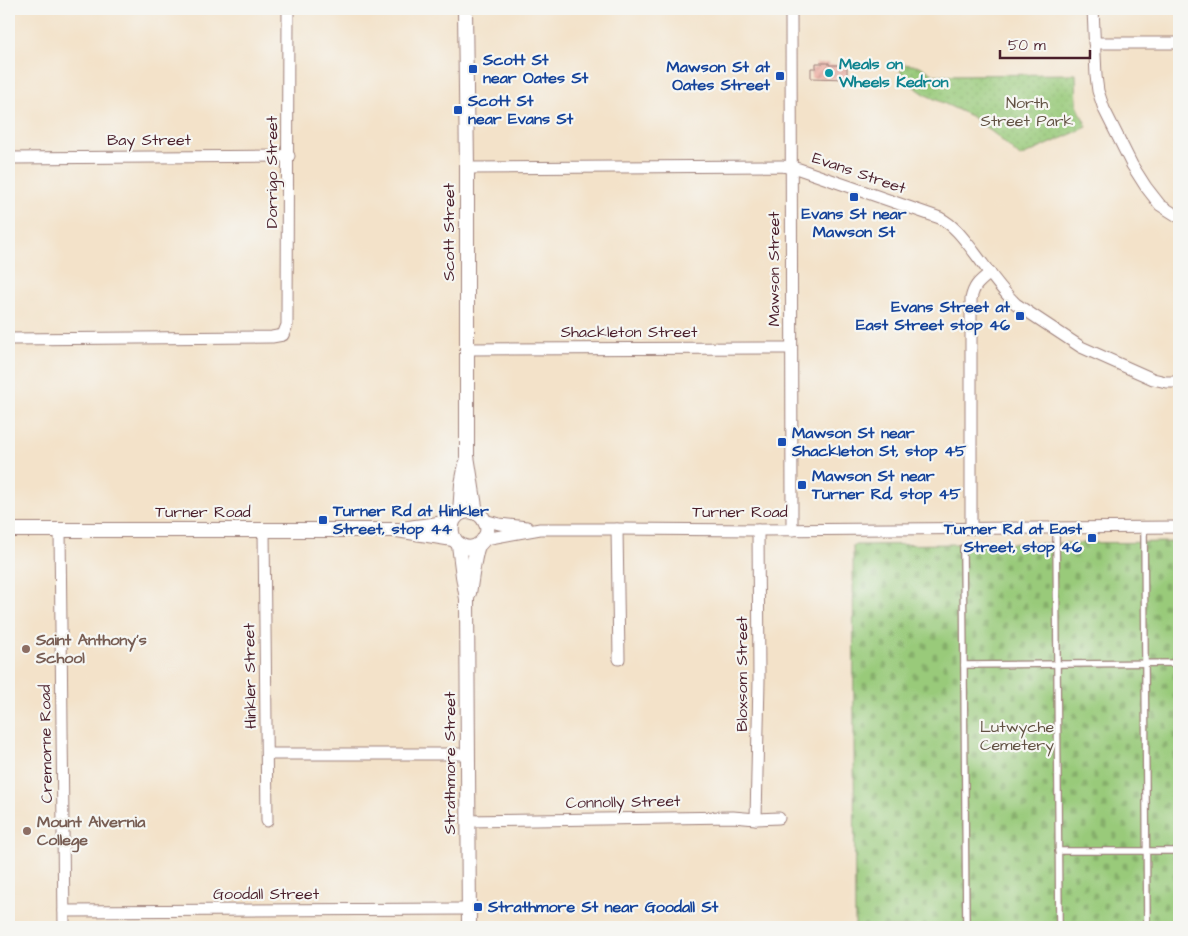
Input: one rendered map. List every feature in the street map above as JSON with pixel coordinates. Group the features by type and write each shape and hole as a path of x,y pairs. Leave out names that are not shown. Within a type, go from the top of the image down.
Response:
{"street":[{"name":"Dorrigo Street","path":"9,340 272,338 283,335 288,326 288,9"},
{"name":"Scott Street","path":"457,516 467,456 465,9"},
{"name":"Mawson Street","path":"790,9 792,530"},
{"path":"1093,9 1094,43 1100,100 1132,165 1146,187 1160,204 1179,217"},
{"path":"1094,43 1179,43"},
{"name":"Bay Street","path":"9,158 289,156"},
{"name":"Evans Street","path":"467,168 791,167 948,222 965,240 1007,296 1016,304 1081,347 1154,380 1179,382"},
{"path":"971,528 971,299 973,289 990,273"},
{"name":"Shackleton Street","path":"467,349 790,348"},
{"name":"Scott Street","path":"467,456 480,516"},
{"name":"Turner Road","path":"9,530 397,530 437,524 465,511 499,524 540,529 792,530 1179,527"},
{"path":"456,542 451,529 457,516"},
{"path":"480,516 487,529 481,542"},
{"name":"Turner Road","path":"397,530 456,542 465,547 472,547 481,542 540,529"},
{"path":"617,529 619,659"},
{"name":"Cremorne Road","path":"60,530 64,927"},
{"name":"Hinkler Street","path":"264,530 267,821"},
{"name":"Bloxsom Street","path":"756,819 759,680 758,530"},
{"name":"Strathmore Street","path":"456,542 467,599 468,927"},
{"name":"Strathmore Street","path":"467,599 473,575 474,559 481,542"},
{"path":"267,754 468,754"},
{"name":"Connolly Street","path":"468,821 779,818"},
{"name":"Goodall Street","path":"64,911 468,909"}],"lane":[{"path":"1056,528 1059,927"},
{"path":"1144,528 1147,927"},
{"path":"963,548 966,927"},
{"path":"964,665 1179,662"},
{"path":"1058,851 1179,851"}],"green space":[{"name":"North Street Park","path":"902,64 920,66 934,75 1076,74 1077,105 1087,127 1020,157 971,116 926,95 900,77"},
{"name":"Lutwyche Cemetery","path":"1179,542 1179,927 855,927 853,545"}],"building":[{"name":"Meals on Wheels Kedron","path":"816,63 847,65 847,79 811,78 811,68 816,68"}],"place":[{"name":"Scott St near Oates St","path":"473,69"},
{"name":"Meals on Wheels Kedron","path":"829,73"},
{"name":"Mawson St at Oates Street","path":"780,76"},
{"name":"Scott St near Evans St","path":"458,110"},
{"name":"Evans St near Mawson St","path":"854,197"},
{"name":"Evans Street at East Street stop 46","path":"1020,316"},
{"name":"Mawson St near Shackleton St, stop 45","path":"782,442"},
{"name":"Mawson St near Turner Rd, stop 45","path":"802,485"},
{"name":"Turner Rd at Hinkler Street, stop 44","path":"323,520"},
{"name":"Turner Rd at East Street, stop 46","path":"1092,538"},
{"name":"Saint Anthony's School","path":"26,649"},
{"name":"Mount Alvernia College","path":"27,831"},
{"name":"Strathmore St near Goodall St","path":"478,907"}]}
